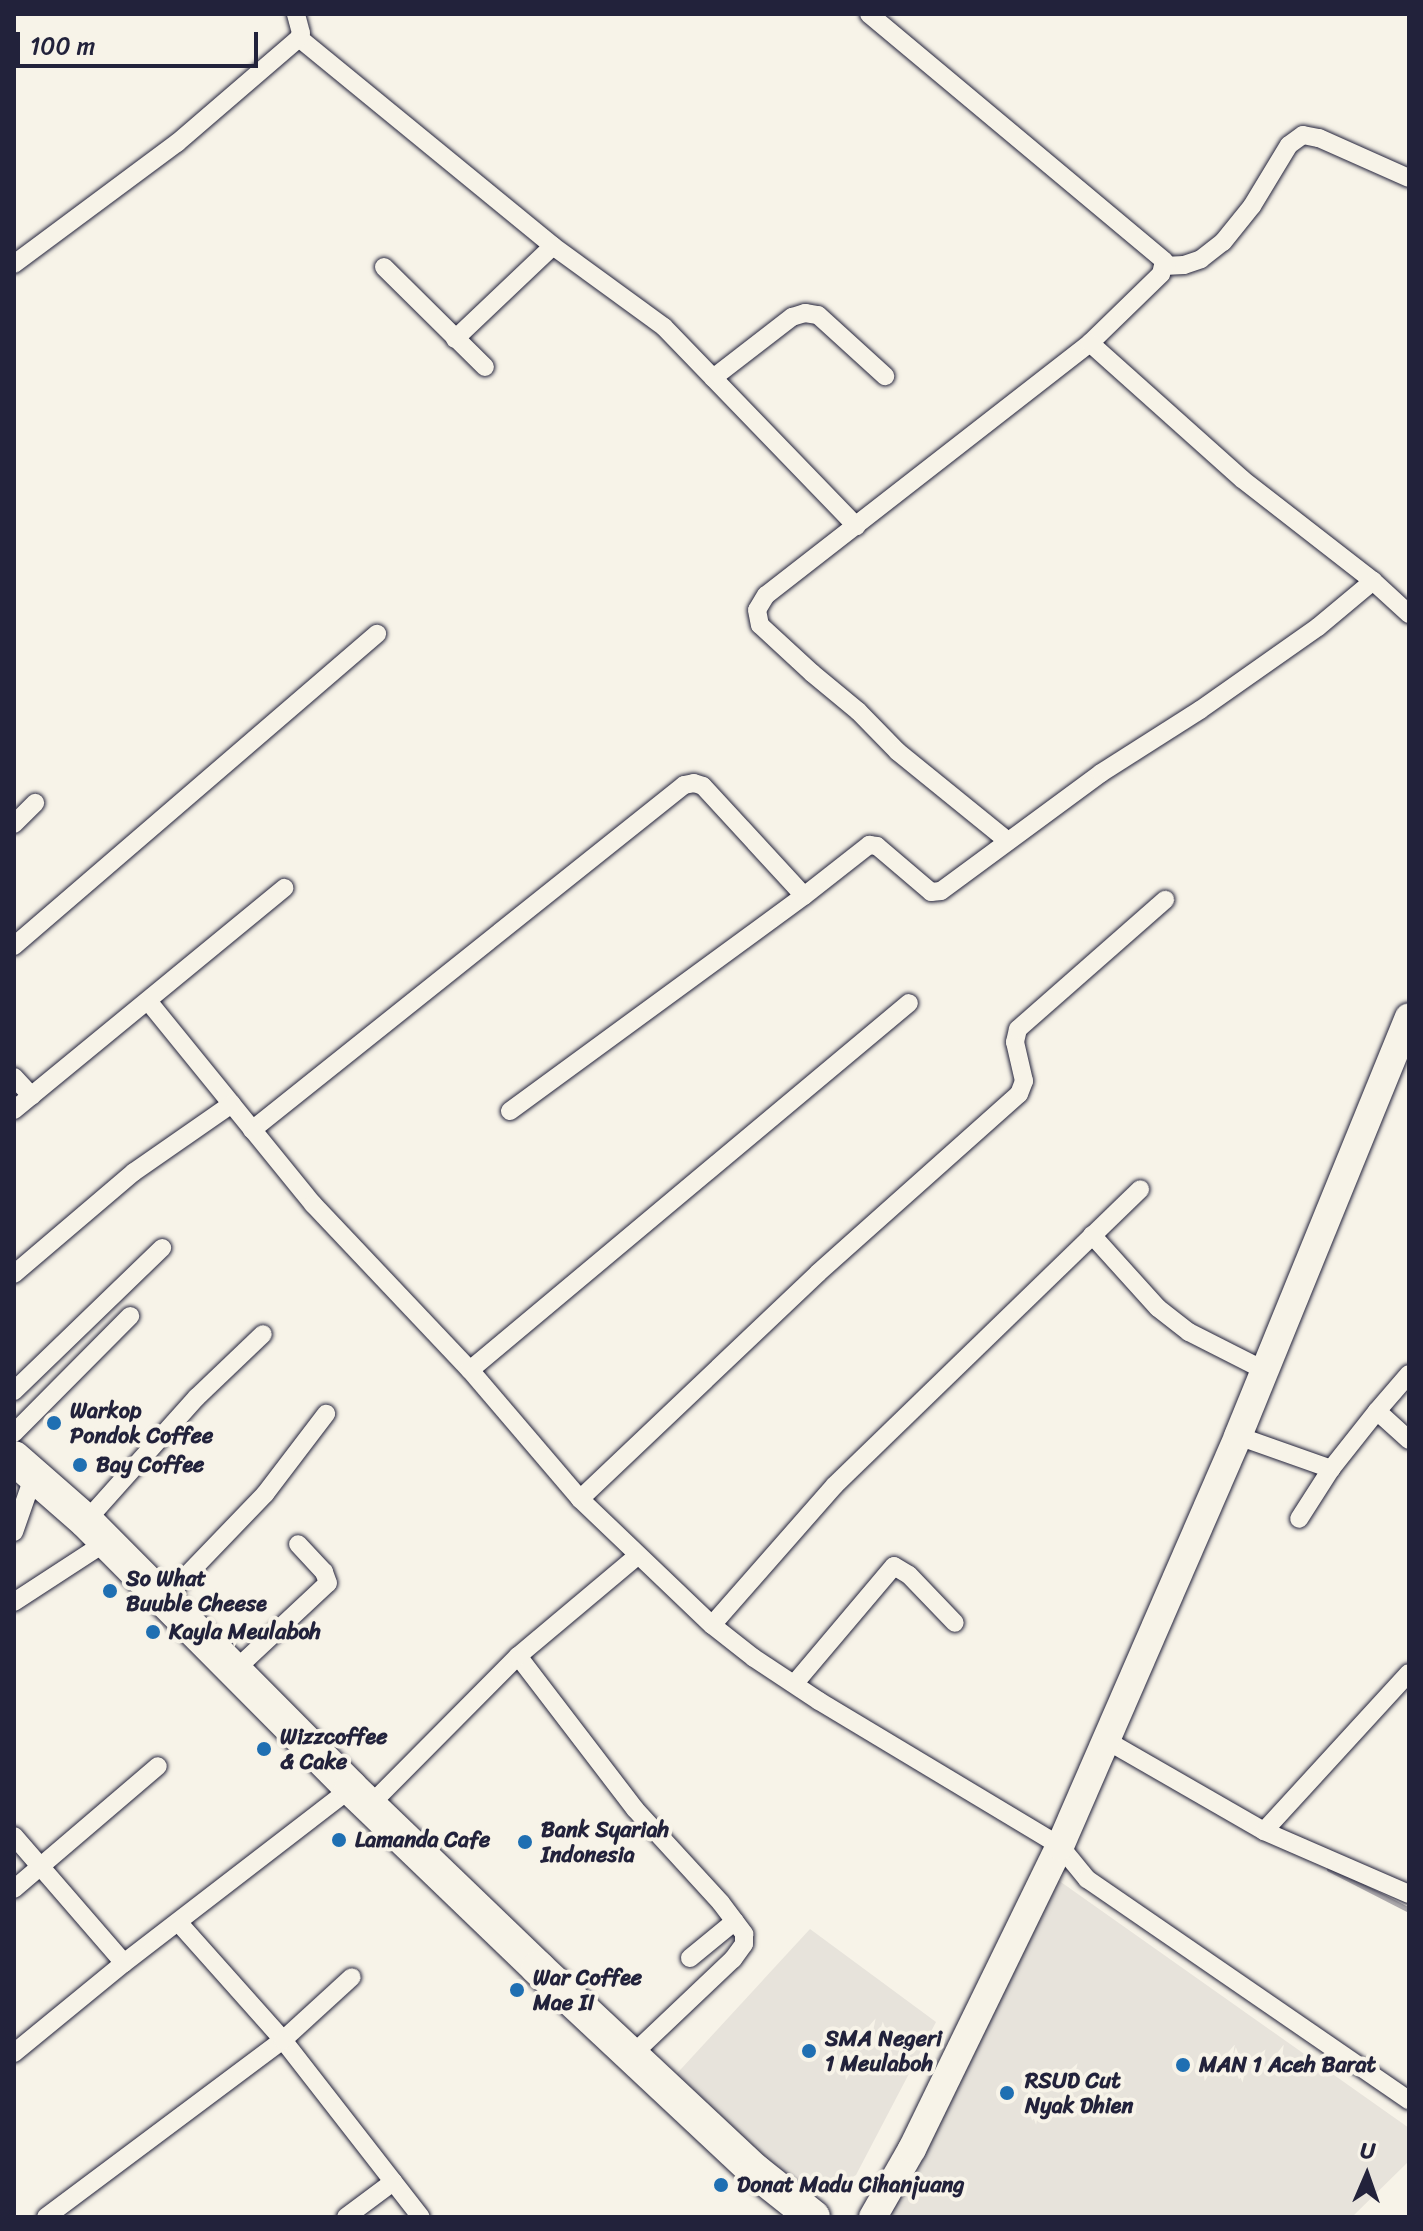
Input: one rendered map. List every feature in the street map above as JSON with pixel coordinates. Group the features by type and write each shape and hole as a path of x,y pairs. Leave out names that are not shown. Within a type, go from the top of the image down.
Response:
{"highway":[{"path":"24,1466 96,1532 360,1797 745,2162 809,2216"}],"main road":[{"path":"873,2217 912,2149 1060,1846 1238,1436 1262,1369 1409,1018"}],"street":[{"path":"14,264 177,143 299,38 301,33 296,14"},
{"path":"869,14 1161,255 1164,266 1161,274 1090,343 766,595 757,610 760,625 858,711 898,752 1008,841"},
{"path":"299,38 553,246 664,327 856,526"},
{"path":"1164,266 1201,259 1223,242 1252,206 1289,145 1303,135 1319,138 1409,178"},
{"path":"455,339 553,246"},
{"path":"384,267 485,367"},
{"path":"713,378 792,317 805,313 818,315 885,376"},
{"path":"1090,343 1242,479 1373,581 1409,614"},
{"path":"510,1111 869,845 877,846 931,892 941,891 1101,773 1200,710 1318,627 1373,581"},
{"path":"14,946 377,634"},
{"path":"252,1130 684,785 694,783 703,786 804,896"},
{"path":"14,824 35,803"},
{"path":"14,1110 284,888"},
{"path":"580,1499 818,1273 1019,1094 1024,1081 1015,1042 1018,1029 1165,900"},
{"path":"148,1001 313,1204 470,1370 580,1499 712,1625 754,1658 819,1701 1060,1846 1087,1879 1409,2100"},
{"path":"470,1370 909,1003"},
{"path":"14,1077 32,1096"},
{"path":"14,1274 134,1172 232,1104"},
{"path":"712,1625 835,1485 1140,1189"},
{"path":"1092,1235 1158,1308 1189,1332 1262,1369"},
{"path":"14,1391 162,1248"},
{"path":"14,1433 130,1316"},
{"path":"14,1602 96,1532 197,1397 263,1334"},
{"path":"1299,1519 1331,1469 1409,1374"},
{"path":"1377,1411 1409,1440"},
{"path":"164,1599 265,1494 326,1414"},
{"path":"1238,1436 1331,1469"},
{"path":"14,1532 24,1466"},
{"path":"235,1670 328,1583 324,1572 298,1544"},
{"path":"14,2053 178,1922 360,1797 518,1656 637,1556"},
{"path":"795,1683 894,1566 909,1575 955,1623"},
{"path":"518,1656 635,1809 744,1934 744,1944 733,1959 633,2054"},
{"path":"1264,1831 1409,1673"},
{"path":"1104,1739 1264,1831 1409,1894"},
{"path":"14,1889 158,1766"},
{"path":"14,1836 124,1963"},
{"path":"690,1958 735,1921"},
{"path":"178,1922 283,2040 421,2217"},
{"path":"46,2217 283,2040 352,1977"},
{"path":"346,2217 393,2182"}],"shaded area":[{"name":"MAN 1 Aceh Barat","path":"1051,1875 1409,2128 1409,2161 1352,2217 891,2217 896,2184"},
{"name":"SMA Negeri 1 Meulaboh","path":"810,1929 936,2022 856,2175 830,2190 788,2192 670,2081"}],"waterway":[{"path":"1329,1869 1409,1910"}],"place":[{"name":"Warkop Pondok Coffee","path":"54,1423"},
{"name":"Bay Coffee","path":"80,1465"},
{"name":"So What Buuble Cheese","path":"110,1591"},
{"name":"Kayla Meulaboh","path":"153,1632"},
{"name":"Wizzcoffee & Cake","path":"264,1749"},
{"name":"Lamanda Cafe","path":"339,1840"},
{"name":"Bank Syariah Indonesia","path":"525,1842"},
{"name":"War Coffee Mae II","path":"517,1990"},
{"name":"SMA Negeri 1 Meulaboh","path":"809,2051"},
{"name":"MAN 1 Aceh Barat","path":"1183,2065"},
{"name":"RSUD Cut Nyak Dhien","path":"1007,2093"},
{"name":"Donat Madu Cihanjuang","path":"721,2185"}]}
